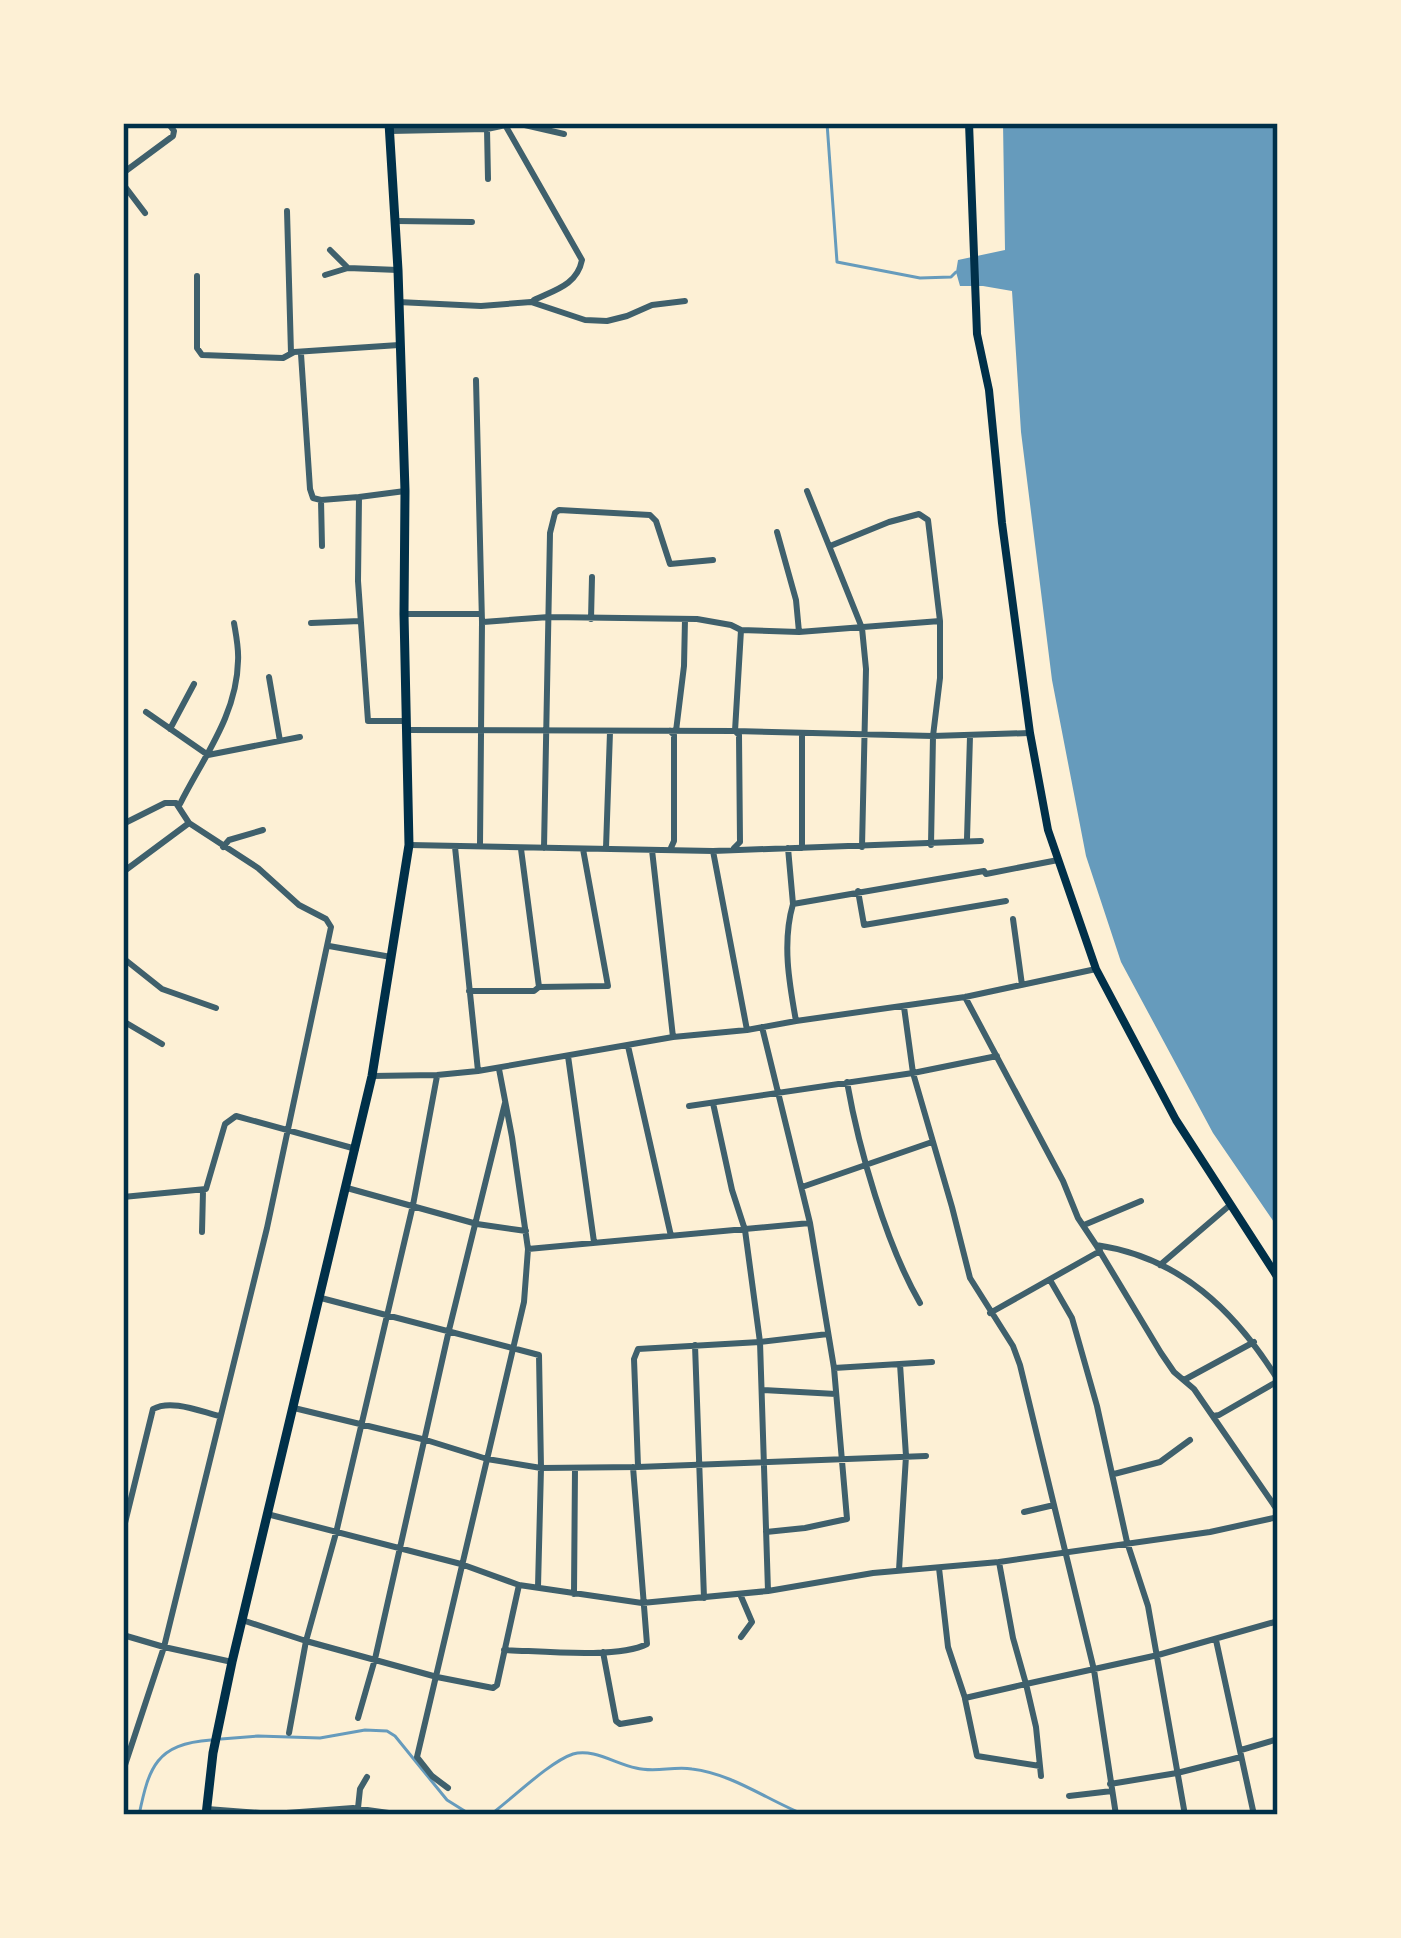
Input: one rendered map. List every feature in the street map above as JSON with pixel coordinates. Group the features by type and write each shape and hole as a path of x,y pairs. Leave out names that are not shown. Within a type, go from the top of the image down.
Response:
{"highway":[{"path":"206,1812 232,1662 372,1076 410,845 405,491 389,127"}],"main road":[{"path":"968,123 977,334 989,390 1030,733 1048,830 1096,968 1176,1120 1278,1278"}],"street":[{"path":"123,172 173,136 168,123"},
{"path":"398,302 481,306 531,302 568,284 580,271 582,260 504,123"},
{"path":"389,127 487,129 516,123 564,134"},
{"path":"487,129 488,179"},
{"path":"123,184 145,213"},
{"path":"286,211 291,353"},
{"path":"396,221 472,222"},
{"path":"330,250 348,268"},
{"path":"326,275 348,268 398,270"},
{"path":"196,276 200,354 283,358 291,353 399,346"},
{"path":"531,302 584,320 607,321 652,305 685,301"},
{"path":"301,352 313,498 405,491"},
{"path":"476,380 482,618 480,846"},
{"path":"807,491 862,628 866,669 862,847"},
{"path":"359,497 360,621 368,721 482,730 1030,733"},
{"path":"321,500 322,546"},
{"path":"544,848 550,533 558,510 650,515 670,564 713,560"},
{"path":"830,546 905,517 920,514 928,520 940,621 931,844"},
{"path":"777,532 796,601 799,632"},
{"path":"591,619 592,577"},
{"path":"404,614 685,619 741,630 799,632 940,621"},
{"path":"670,850 674,841 673,731 684,666 685,619"},
{"path":"311,623 360,621"},
{"path":"180,805 208,755 233,694 238,662 234,623"},
{"path":"734,731 741,630"},
{"path":"269,677 280,741"},
{"path":"170,728 194,684"},
{"path":"146,712 208,755 300,737"},
{"path":"606,848 610,731"},
{"path":"734,731 739,735 740,842 734,848"},
{"path":"802,734 802,848"},
{"path":"965,842 970,836 970,736"},
{"path":"123,824 165,802 180,805"},
{"path":"123,1771 164,1647 289,1130 331,927 271,878 189,823 180,805"},
{"path":"123,872 189,823"},
{"path":"223,847 229,840 263,830"},
{"path":"410,845 713,851 981,841"},
{"path":"455,847 478,1071"},
{"path":"469,991 608,986 584,848"},
{"path":"788,848 793,904 787,969 796,1021"},
{"path":"521,849 539,987"},
{"path":"652,850 673,1037"},
{"path":"713,851 747,1030"},
{"path":"793,904 1058,860"},
{"path":"858,890 864,925 1006,901"},
{"path":"1013,919 1022,985"},
{"path":"328,946 391,957"},
{"path":"123,958 162,989 215,1008"},
{"path":"372,1076 478,1071 673,1037 965,997 1096,968"},
{"path":"267,1514 461,1564 519,1585 642,1603 999,1562 1210,1532 1278,1514 1213,1416 1160,1353 1082,1225 965,997"},
{"path":"904,1007 913,1073 970,1278 1016,1353 1094,1670 1116,1815"},
{"path":"123,1021 162,1044"},
{"path":"762,1027 810,1223 834,1368 847,1519 766,1532"},
{"path":"628,1046 671,1236"},
{"path":"568,1056 594,1242"},
{"path":"689,1106 998,1056"},
{"path":"448,1789 417,1759 524,1302 528,1249 499,1067"},
{"path":"289,1733 306,1641 413,1205 437,1075"},
{"path":"848,1082 867,1165 902,1269 920,1303"},
{"path":"713,1102 745,1229 760,1342 768,1591"},
{"path":"358,1718 505,1103"},
{"path":"123,1197 203,1191 218,1142 230,1118 238,1116 356,1149"},
{"path":"802,1187 932,1142"},
{"path":"347,1189 477,1224 526,1231"},
{"path":"202,1232 203,1191"},
{"path":"1082,1225 1141,1201"},
{"path":"1160,1264 1230,1204"},
{"path":"528,1249 810,1223"},
{"path":"990,1313 1098,1248 1116,1247 1160,1264 1187,1278 1239,1324 1278,1380 1213,1416"},
{"path":"1050,1280 1072,1318 1127,1541 1148,1606 1185,1815"},
{"path":"321,1298 535,1352 541,1358 538,1588"},
{"path":"504,1650 603,1652 647,1644 636,1467 635,1352 828,1334"},
{"path":"1184,1380 1253,1342"},
{"path":"695,1345 704,1598"},
{"path":"834,1368 932,1361"},
{"path":"899,1571 906,1456 900,1364"},
{"path":"763,1390 836,1394"},
{"path":"123,1531 153,1409 169,1405 219,1416"},
{"path":"294,1408 487,1459 541,1468 926,1456"},
{"path":"1114,1474 1160,1462 1190,1440"},
{"path":"574,1468 574,1594"},
{"path":"1024,1512 1054,1505"},
{"path":"999,1562 1036,1727 1040,1776"},
{"path":"939,1568 948,1647 977,1757 1040,1766"},
{"path":"242,1620 437,1677 495,1688 519,1585"},
{"path":"740,1594 752,1619 741,1637"},
{"path":"965,1698 1216,1640 1278,1621"},
{"path":"123,1636 232,1662"},
{"path":"1216,1640 1254,1815"},
{"path":"603,1652 616,1721 650,1719"},
{"path":"1069,1796 1177,1773 1278,1739"},
{"path":"358,1808 367,1777"},
{"path":"206,1812 273,1814 358,1808 403,1815"}],"water":[{"path":"1003,123 1278,123 1278,1228 1213,1133 1121,962 1086,856 1052,680 1021,432 1012,291 960,286 956,272 958,260 1005,250"}],"waterway":[{"path":"827,123 837,262 920,278 951,277 956,272"},
{"path":"221,1739 320,1738 387,1731 447,1800 471,1815"},
{"path":"139,1815 158,1761 178,1747 211,1740"},
{"path":"490,1815 553,1765 581,1753 643,1769 707,1772 805,1815"}]}
